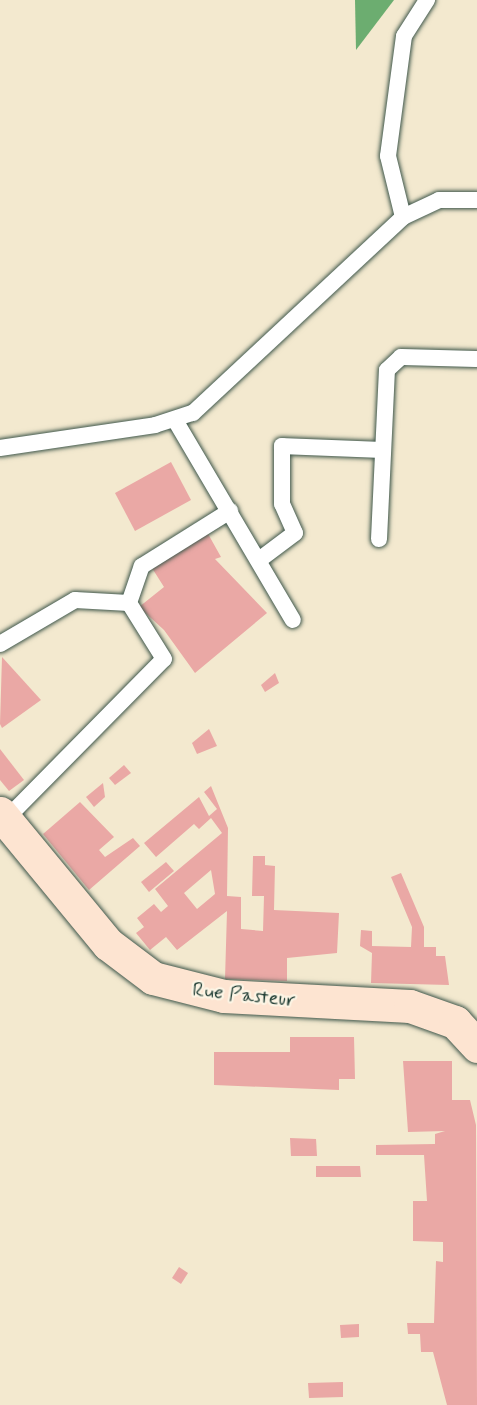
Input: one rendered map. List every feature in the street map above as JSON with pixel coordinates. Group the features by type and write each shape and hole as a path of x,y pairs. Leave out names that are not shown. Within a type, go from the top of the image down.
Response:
{"street":[{"name":"Rue Pasteur","path":"3,816 108,944 153,978 224,996 410,1006 455,1022 477,1046"}],"lane":[{"path":"403,217 388,156 404,36 427,0"},
{"path":"0,448 175,420 207,404 403,217 439,200 477,200"},
{"path":"379,539 381,450 387,370 401,357 477,359"},
{"path":"175,420 293,620"},
{"path":"259,560 295,533 282,504 282,446 381,450"},
{"path":"129,603 142,566 230,511"},
{"path":"0,644 75,600 129,603"},
{"path":"3,816 164,659 129,603"}],"green space":[{"path":"355,0 394,0 356,50"}],"building":[{"path":"171,462 191,500 135,531 115,493"},
{"path":"207,532 221,557 215,559 267,613 195,673 164,630 139,607 164,587 152,568"},
{"path":"2,657 41,700 2,728 0,724"},
{"path":"275,673 279,683 265,692 261,685"},
{"path":"209,729 217,746 197,754 192,743"},
{"path":"0,749 24,780 9,791 0,780"},
{"path":"124,765 131,773 115,785 109,778"},
{"path":"103,783 105,797 94,807 86,797"},
{"path":"211,786 228,828 227,896 241,897 241,929 263,931 264,896 252,896 253,856 265,856 265,865 275,866 274,910 339,913 337,953 287,958 287,981 225,979 227,911 177,950 166,937 150,950 136,933 144,927 137,918 154,904 161,912 168,906 155,889 222,833 211,818 199,829 194,824 156,857 144,843 199,797 209,816 217,809 204,792","holes":["211,870 215,894 197,909 184,893"]},
{"path":"80,802 114,837 99,850 105,857 133,838 140,846 89,890 43,834"},
{"path":"166,862 174,871 149,892 141,882"},
{"path":"401,873 424,927 424,947 436,947 436,956 445,956 449,985 371,983 372,953 360,946 361,930 372,931 372,946 411,947 412,927 391,877"},
{"path":"290,1037 354,1037 355,1079 339,1079 339,1090 214,1085 214,1052 290,1052"},
{"path":"403,1061 452,1061 452,1100 470,1100 476,1125 477,1405 447,1405 433,1352 421,1352 420,1334 408,1334 407,1323 434,1323 436,1261 443,1262 443,1242 413,1241 413,1201 427,1201 424,1155 376,1155 376,1145 435,1144 435,1134 445,1131 408,1132"},
{"path":"290,1138 316,1139 317,1156 291,1156"},
{"path":"316,1166 360,1166 361,1177 316,1177"},
{"path":"179,1267 188,1273 181,1284 172,1278"},
{"path":"359,1324 359,1337 341,1338 340,1325"},
{"path":"343,1382 343,1397 309,1398 308,1383"}]}
